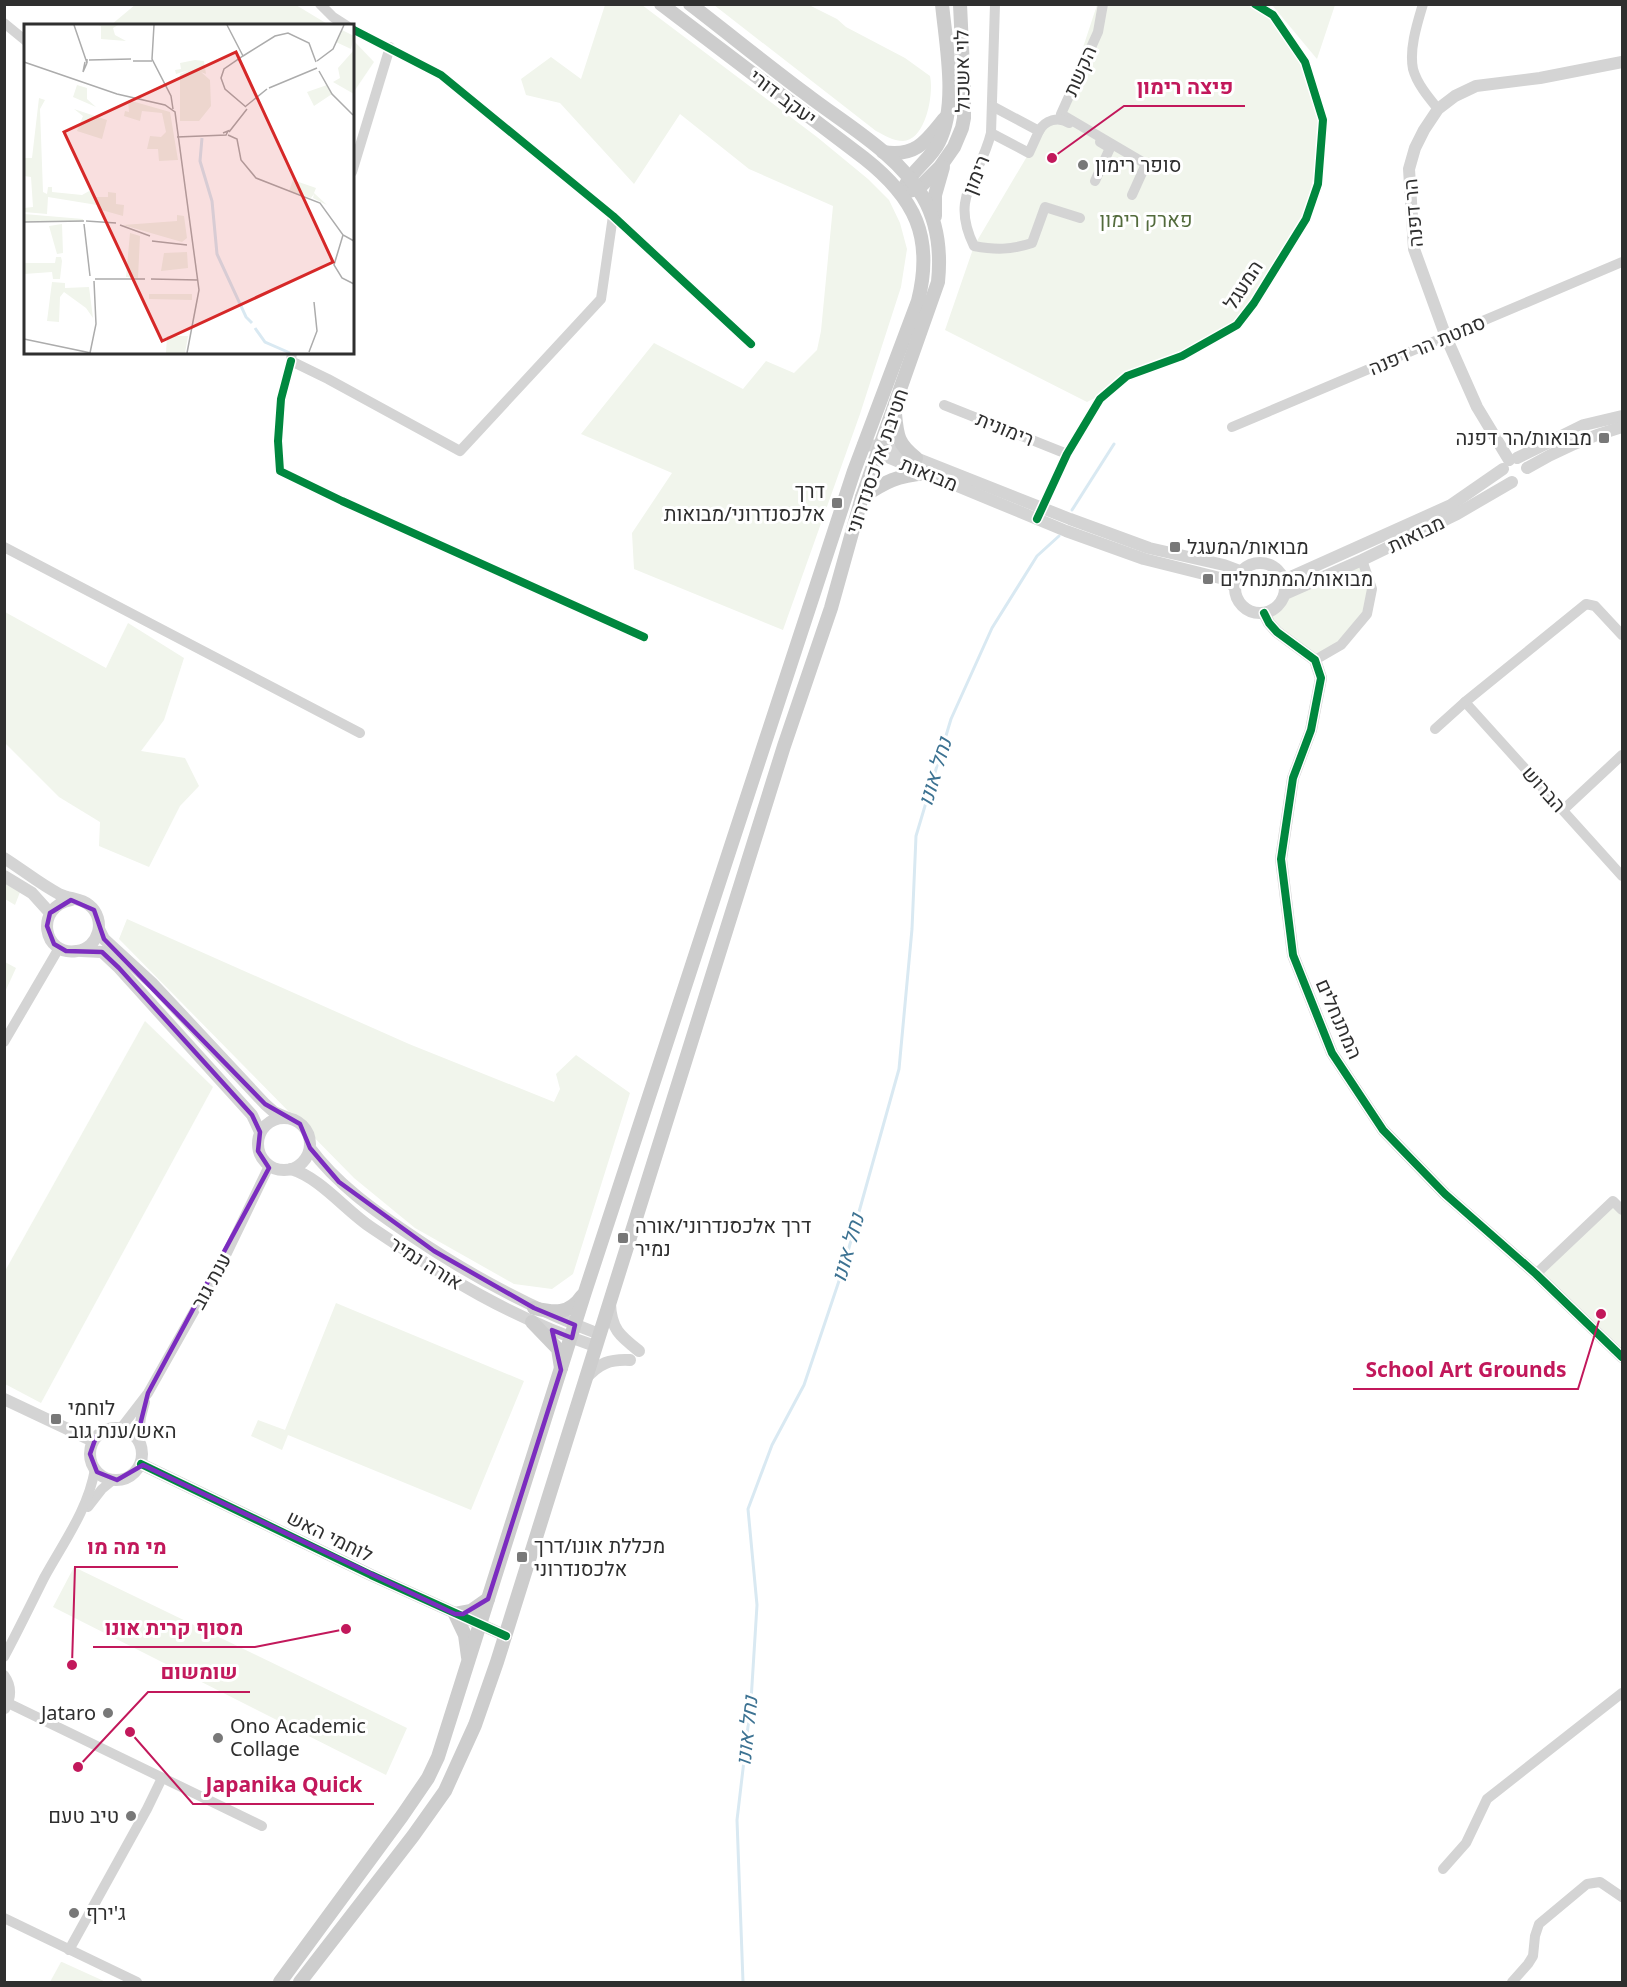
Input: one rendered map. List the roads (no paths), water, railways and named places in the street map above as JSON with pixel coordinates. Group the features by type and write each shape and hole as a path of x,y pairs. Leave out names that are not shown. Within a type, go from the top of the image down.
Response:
{"main road":[{"name":"יעקב דורי","path":"661,4 864,158 891,180 901,193"},
{"name":"יעקב דורי","path":"690,4 882,152 909,178"},
{"name":"לוי אשכול","path":"901,193 909,178 939,143 945,126 949,86 942,4"},
{"name":"לוי אשכול","path":"918,189 946,160 958,138 964,118 960,4"},
{"path":"882,152 900,153 916,149 926,141 948,112"},
{"path":"936,229 935,195 946,160"},
{"name":"חטיבת אלכסנדרוני","path":"300,1983 445,1791 475,1725 506,1636 784,746 831,608 862,497 938,282 939,245 936,229 926,203 909,178"},
{"path":"901,193 918,189"},
{"name":"חטיבת אלכסנדרוני","path":"280,1983 428,1779 438,1757 585,1292 766,739 864,445 918,301 924,259 919,228 913,212 901,193"},
{"path":"894,408 899,440 903,447 916,458"},
{"path":"862,497 893,478 926,472"},
{"path":"533,1315 567,1311 579,1301 585,1292"},
{"path":"533,1315 558,1349 561,1370"},
{"path":"469,1658 467,1644 455,1614 471,1611 488,1599"}],"street":[{"path":"320,4 344,24"},
{"name":"רימון","path":"995,4 991,133 987,148 965,198 964,217 974,246 1008,250 1032,243 1045,207 1080,218"},
{"name":"הקשת","path":"1103,4 1098,32 1061,114 1146,164 1132,195"},
{"name":"המעגל","path":"1039,513 1067,454 1100,399 1127,376 1182,356 1237,325 1254,303 1306,219 1318,184 1323,120 1305,62 1273,15 1255,4"},
{"path":"1423,4 1413,42 1413,69 1424,92 1438,109"},
{"path":"4,23 24,39"},
{"path":"354,30 441,75 613,216 752,344"},
{"path":"354,165 390,47"},
{"name":"הר דפנה","path":"1510,462 1478,407 1446,337 1414,249 1409,169 1424,130 1438,109 1455,96 1476,86 1540,78 1623,62"},
{"path":"992,106 1039,131"},
{"path":"991,133 1029,153 1042,126 1049,121 1064,120 1110,148 1095,181"},
{"path":"613,216 602,299 460,451 291,357 281,399 278,441 280,471 644,638"},
{"name":"סמטת הר דפנה","path":"1232,427 1623,262"},
{"name":"רימונית","path":"944,405 1067,454"},
{"name":"מבואות","path":"1284,580 1451,505 1510,462 1584,426 1623,416"},
{"path":"1527,468 1588,436 1623,427"},
{"name":"מבואות","path":"864,445 916,458 1143,560 1224,579 1234,587"},
{"name":"מבואות","path":"880,450 926,472 1039,513 1149,548 1224,565 1240,571"},
{"path":"1524,461 1527,468 1526,476 1520,481 1512,482 1506,477 1510,462 1524,461"},
{"name":"מבואות","path":"1284,594 1362,560 1457,514 1512,482"},
{"path":"4,547 360,734"},
{"path":"1264,613 1277,632 1315,660 1341,645 1367,614 1372,589 1362,560"},
{"path":"1261,562 1275,567 1284,580 1284,594 1275,608 1264,613 1250,611 1238,601 1234,587 1240,571 1246,566 1261,562"},
{"path":"1435,729 1586,604 1595,606 1623,634"},
{"name":"המתנחלים","path":"1315,660 1321,678 1320,691 1311,730 1293,778 1281,859 1293,955 1332,1053 1383,1130 1445,1194 1536,1274 1623,1357"},
{"name":"הברוש","path":"1465,702 1623,876"},
{"path":"1563,810 1623,755"},
{"path":"4,858 57,894 84,902 94,910 99,929 93,942 81,951"},
{"path":"4,876 32,893 50,913"},
{"path":"71,900 58,904 47,920 48,932 54,944 73,952 102,952 120,968 252,1115 260,1132"},
{"path":"99,929 104,939 153,984 265,1104 274,1112 288,1118 300,1124 305,1129 310,1148 304,1161 291,1169 284,1170 269,1166 261,1157 258,1151 258,1138 269,1122 288,1118"},
{"path":"4,1042 59,948"},
{"name":"אורה נמיר","path":"310,1148 339,1182 376,1212 533,1315"},
{"name":"ענת גוב","path":"121,1428 148,1393 226,1255 269,1166"},
{"name":"אורה נמיר","path":"291,1169 304,1173 363,1222 471,1291 597,1340"},
{"path":"1536,1274 1613,1202 1623,1210"},
{"path":"585,1380 599,1365 635,1355 617,1332 610,1316 610,1299"},
{"name":"ענת גוב","path":"138,1438 148,1393"},
{"path":"4,1399 93,1441"},
{"path":"121,1428 138,1438 142,1451 141,1464 131,1476 113,1480 102,1476 95,1469 90,1455 93,1441 102,1432 121,1428"},
{"name":"לוחמי האש","path":"141,1464 455,1614 506,1636"},
{"path":"4,1657 77,1521 93,1485 95,1469"},
{"path":"77,1521 102,1488 113,1480"},
{"path":"4,1675 10,1688 6,1706 262,1826"},
{"path":"1443,1869 1466,1843 1487,1799 1623,1693"},
{"path":"69,1950 162,1778"},
{"path":"1512,1983 1533,1956 1539,1924 1587,1884 1600,1882 1623,1897"},
{"path":"4,1918 136,1983"}],"waterway":[{"name":"נחל אונו","path":"1072,510 1114,444"},
{"name":"נחל אונו","path":"743,1982 737,1820 751,1701 757,1605 748,1509 772,1445 804,1385 843,1269 899,1069 912,929 916,836 951,719 992,628 1037,556 1059,536"}],"place":[{"name":"פיצה רימון","path":"1052,158"},
{"name":"סופר רימון","path":"1083,165"},
{"name":"מבואות/הר דפנה","path":"1604,438"},
{"name":"דרך אלכסנדרוני/מבואות","path":"837,503"},
{"name":"מבואות/המעגל","path":"1175,547"},
{"name":"מבואות/המתנחלים","path":"1208,579"},
{"name":"דרך אלכסנדרוני/אורה נמיר","path":"623,1238"},
{"name":"School Art Grounds","path":"1601,1314"},
{"name":"לוחמי האש/ענת גוב","path":"56,1419"},
{"name":"מכללת אונו/דרך אלכסנדרוני","path":"522,1557"},
{"name":"מסוף קרית אונו","path":"346,1629"},
{"name":"מי מה מו","path":"72,1665"},
{"name":"Jataro","path":"108,1713"},
{"name":"Japanika Quick","path":"130,1732"},
{"name":"Ono Academic Collage","path":"218,1738"},
{"name":"שומשום","path":"78,1767"},
{"name":"טיב טעם","path":"131,1816"},
{"name":"ג'ירף","path":"74,1913"}],"park label":[{"name":"פארק רימון","path":"1146,220"}]}
